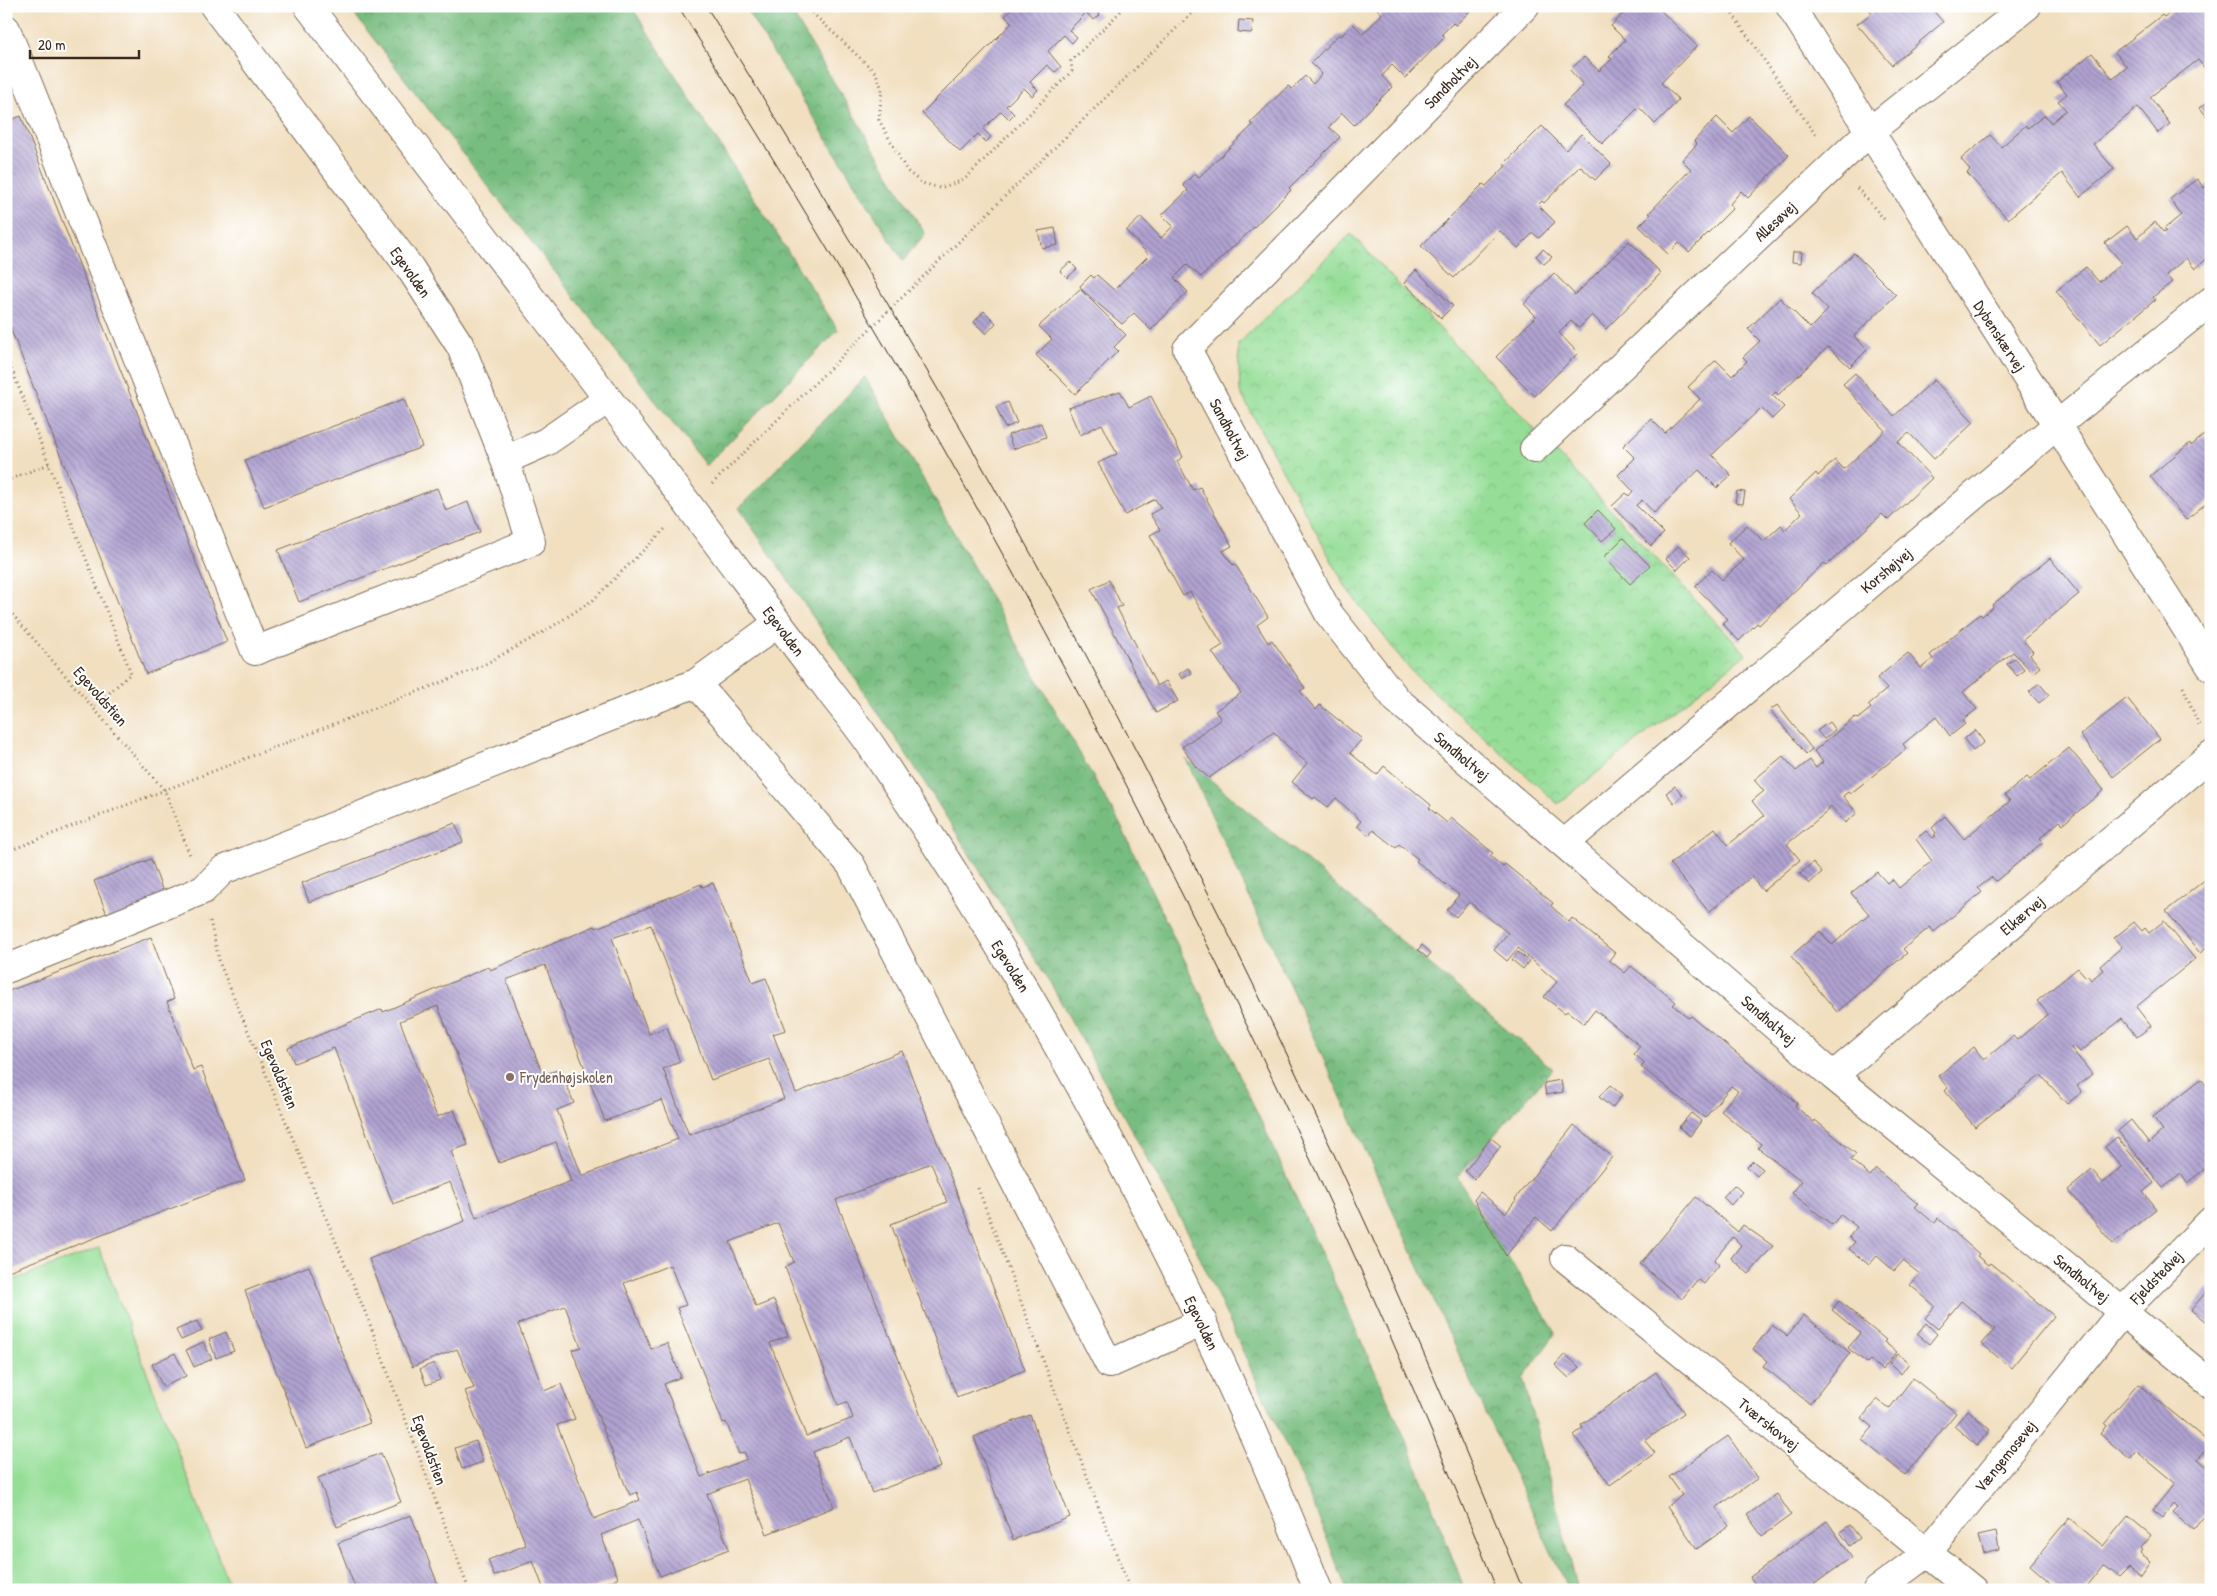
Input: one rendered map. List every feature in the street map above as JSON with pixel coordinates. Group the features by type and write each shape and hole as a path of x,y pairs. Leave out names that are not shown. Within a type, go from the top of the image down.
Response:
{"street":[{"name":"Egevolden","path":"6,30 255,651 531,542 505,460 461,347 410,268 214,6"},
{"name":"Egevolden","path":"308,6 870,744 1023,984 1128,1178 1203,1322 1254,1434 1318,1590"},
{"name":"Sandholtvej","path":"1525,6 1188,349 1328,614 1397,700 1833,1076 2211,1384"},
{"name":"Dybenskærvej","path":"1790,6 2211,666"},
{"name":"Allesøvej","path":"1534,448 1870,132 2027,6"},
{"name":"Korshøjvej","path":"1565,843 2057,425 2211,301"},
{"path":"505,460 546,442 608,398"},
{"path":"6,969 203,890 223,870 696,683 778,623"},
{"path":"696,683 851,865 1109,1364 1203,1322"},
{"name":"Elkærvej","path":"1833,1076 2211,755"},
{"name":"Fjeldstedvej","path":"2123,1311 2211,1221"},
{"name":"Tværskovvej","path":"1565,1258 1973,1590"},
{"name":"Vængemosevej","path":"1877,1590 1927,1552 2123,1311"}],"path":[{"path":"805,6 876,73 882,89 879,120 907,171 922,183 940,188 964,180 1072,71 1071,61 1126,6"},
{"path":"1727,6 1836,164 1885,220"},
{"path":"6,354 131,673 94,707"},
{"path":"6,481 49,464"},
{"name":"Egevoldstien","path":"6,607 166,791 203,890 220,964 368,1319 469,1590"},
{"path":"2180,678 2200,729"},
{"path":"975,1179 1130,1590"}],"green space":[{"path":"348,6 631,6 838,330 706,466"},
{"path":"744,6 788,6 925,234 903,261"},
{"path":"1351,234 1746,654 1558,804 1411,671 1347,589 1240,392 1238,344"},
{"path":"865,377 1120,824 1270,1140 1410,1449 1465,1590 1347,1590 1316,1511 1190,1236 1052,986 915,767 739,508"},
{"path":"1186,759 1553,1069 1457,1177 1556,1333 1523,1378 1578,1590 1569,1590 1477,1394"},
{"path":"99,1248 231,1590 6,1590 6,1283"}],"building":[{"path":"1015,6 1091,6 1100,15 1094,20 1086,13 1069,30 1077,37 1072,43 1064,35 1048,51 1061,67 1055,72 1047,65 1030,82 1038,90 1032,96 1024,88 1006,106 1014,114 1009,119 1001,111 983,129 991,137 986,142 978,134 960,152 922,113 1012,23 1005,16"},
{"path":"1374,6 1475,6 1456,25 1453,23 1442,34 1445,37 1405,78 1392,65 1382,76 1392,87 1354,125 1342,113 1329,127 1340,137 1289,188 1291,190 1201,277 1187,265 1174,278 1188,292 1151,330 1134,313 1122,324 1082,290 1080,286 1091,275 1094,278 1097,275 1114,290 1149,255 1126,231 1141,217 1161,238 1173,226 1162,215 1188,190 1183,185 1195,173 1199,177 1253,125 1250,123 1288,86 1292,89 1305,76 1313,84 1322,74 1311,63 1339,34 1341,36 1353,24 1363,34 1382,14"},
{"path":"1630,6 1656,6 1697,46 1661,83 1679,100 1655,124 1639,107 1602,144 1563,105 1583,85 1570,70 1584,57 1599,71 1612,59 1609,56 1625,40 1611,26"},
{"path":"1867,6 1931,6 1943,22 1892,65 1857,24 1872,13"},
{"path":"2179,6 2211,6 2211,76 2198,60 2150,97 2170,124 2158,133 2138,107 2093,144 2114,169 2080,197 2062,173 2008,219 1967,173 1970,170 1961,159 1990,135 2001,147 2026,125 2028,128 2045,115 2051,123 2066,110 2058,101 2067,94 2057,82 2092,53 2113,79 2127,67 2115,52 2162,15 2164,17"},
{"path":"1239,20 1253,21 1252,33 1238,32"},
{"path":"2211,99 2211,115 2208,118 2200,108"},
{"path":"21,116 227,642 146,674 6,317 6,122"},
{"path":"1749,116 1789,155 1748,198 1741,191 1730,204 1733,208 1689,252 1679,243 1668,254 1639,226 1691,169 1682,160 1697,144 1694,141 1717,117 1733,133"},
{"path":"1542,126 1566,150 1581,134 1611,164 1595,180 1580,166 1544,203 1542,201 1538,205 1555,222 1539,238 1533,233 1518,248 1500,231 1454,278 1421,246 1483,184 1486,186 1506,166 1504,164"},
{"path":"2197,179 2204,188 2211,182 2211,255 2195,269 2186,258 2166,275 2172,282 2153,297 2155,300 2100,345 2056,291 2086,267 2099,282 2122,263 2105,243 2127,226 2137,238 2155,222 2164,233 2166,231 2164,229 2181,215 2170,199"},
{"path":"1055,228 1058,245 1042,248 1038,231"},
{"path":"1629,241 1661,273 1606,329 1592,315 1579,328 1571,321 1559,333 1578,353 1535,396 1496,357 1536,316 1524,304 1554,273 1575,295"},
{"path":"1543,249 1552,257 1544,264 1536,256"},
{"path":"1793,252 1802,252 1801,263 1792,262"},
{"path":"1854,253 1896,295 1854,336 1867,350 1850,367 1828,347 1778,395 1776,392 1772,395 1784,407 1772,419 1761,408 1712,455 1731,475 1717,488 1699,470 1654,513 1642,500 1636,505 1664,533 1651,546 1612,506 1626,493 1629,496 1633,491 1618,475 1635,458 1623,446 1651,419 1665,433 1700,399 1688,387 1716,360 1732,376 1747,361 1743,357 1760,341 1748,329 1780,298 1810,328 1828,310 1812,293"},
{"path":"1070,262 1077,269 1067,278 1060,271"},
{"path":"1416,270 1453,306 1441,318 1404,283"},
{"path":"1080,289 1126,335 1114,347 1118,351 1075,394 1036,355 1052,339 1039,326"},
{"path":"984,311 996,323 986,334 974,322"},
{"path":"1855,373 1894,416 1934,380 1974,422 1934,459 1909,433 1898,442 1932,478 1888,520 1882,514 1827,565 1824,563 1759,625 1757,623 1739,641 1722,623 1727,619 1695,586 1712,570 1722,580 1744,560 1728,543 1747,525 1764,541 1781,525 1785,530 1802,513 1789,499 1816,473 1818,476 1835,460 1844,469 1885,431 1843,384"},
{"path":"1120,391 1129,407 1151,396 1183,457 1177,461 1193,490 1200,487 1232,546 1223,551 1233,565 1235,564 1268,617 1257,625 1268,643 1272,640 1305,688 1300,691 1316,710 1320,705 1362,739 1350,753 1377,775 1384,766 1431,805 1429,808 1447,823 1451,818 1493,853 1490,856 1503,867 1505,864 1553,903 1551,906 1569,922 1572,918 1615,953 1609,960 1625,973 1631,966 1676,1002 1673,1005 1689,1018 1691,1016 1797,1103 1795,1106 1856,1154 1851,1160 1870,1176 1876,1169 1918,1204 1915,1207 1934,1223 1938,1218 1979,1254 1977,1256 1988,1265 1990,1263 2054,1316 2011,1368 1982,1344 1995,1329 1961,1301 1938,1329 1925,1318 1935,1306 1910,1285 1920,1274 1903,1261 1894,1271 1877,1256 1869,1265 1849,1249 1855,1242 1849,1237 1857,1227 1841,1214 1832,1225 1792,1193 1802,1181 1758,1148 1761,1144 1721,1111 1738,1091 1731,1086 1705,1118 1641,1067 1645,1063 1634,1054 1640,1046 1595,1010 1584,1024 1567,1011 1565,1013 1544,997 1557,982 1518,948 1507,961 1494,950 1508,933 1469,902 1456,917 1447,910 1459,895 1416,861 1418,859 1399,844 1396,848 1373,830 1369,836 1357,826 1361,821 1336,798 1328,807 1315,797 1313,799 1292,782 1307,763 1274,732 1209,778 1196,767 1182,747 1221,719 1215,711 1241,693 1212,652 1223,645 1190,592 1183,596 1150,535 1160,530 1150,514 1161,508 1155,499 1125,515 1098,463 1117,454 1102,424 1080,435 1068,408"},
{"path":"404,399 422,447 264,507 245,460"},
{"path":"1008,402 1017,423 1005,428 996,407"},
{"path":"1041,423 1046,437 1013,449 1008,435"},
{"path":"2204,435 2211,443 2211,499 2186,520 2150,476 2190,443 2191,446"},
{"path":"437,488 446,511 468,502 480,532 299,602 278,550"},
{"path":"1737,491 1745,492 1743,504 1735,503"},
{"path":"1598,510 1616,529 1602,541 1585,523"},
{"path":"1623,538 1650,566 1630,584 1604,557"},
{"path":"1678,546 1690,557 1677,570 1666,559"},
{"path":"2050,558 2079,594 2023,640 2033,652 2030,655 2040,667 2033,673 2013,652 1963,692 1977,709 1963,720 1965,724 1950,736 1936,717 1903,744 1906,749 1850,794 1848,792 1843,796 1857,813 1845,823 1831,806 1828,811 1787,844 1800,860 1763,891 1751,877 1709,912 1670,864 1715,828 1728,845 1764,816 1752,801 1764,791 1754,780 1783,756 1796,771 1810,760 1816,768 1823,762 1814,751 1855,717 1858,719 1871,708 1868,705 1887,689 1877,678 1908,653 1921,668 1933,659 1930,655 1980,614 1982,616 1993,607 1992,605"},
{"path":"1109,580 1122,606 1117,608 1157,686 1166,681 1178,701 1156,713 1091,589"},
{"path":"2015,658 2025,670 2017,676 2007,664"},
{"path":"1188,668 1192,673 1182,679 1179,674"},
{"path":"2039,683 2049,695 2039,703 2029,692"},
{"path":"2127,698 2160,739 2113,777 2080,735"},
{"path":"1777,705 1812,749 1806,754 1770,710"},
{"path":"1829,722 1835,730 1824,739 1817,731"},
{"path":"1975,730 1984,742 1973,751 1964,739"},
{"path":"2069,748 2104,790 2063,824 2060,821 2040,838 2043,842 1996,881 1992,877 1978,888 1982,892 1934,932 1930,927 1903,949 1907,953 1837,1012 1791,956 1820,931 1832,945 1869,914 1851,893 1877,872 1887,883 1892,879 1899,888 1932,861 1916,839 1926,831 1933,838 1936,836 1932,828 1945,816 1964,839 2010,801 2005,795 2027,777 2030,780"},
{"path":"1675,786 1683,795 1674,803 1666,793"},
{"path":"455,823 463,842 309,902 302,883"},
{"path":"151,859 166,900 110,922 94,881"},
{"path":"1813,862 1822,872 1809,884 1800,874"},
{"path":"2211,875 2211,944 2200,953 2166,911"},
{"path":"713,883 753,983 766,978 786,1030 773,1034 796,1093 902,1051 1025,1370 957,1397 891,1224 947,1202 931,1163 836,1200 941,1467 872,1493 850,1437 813,1452 834,1507 767,1534 745,1479 707,1494 729,1549 660,1576 638,1520 601,1535 618,1578 588,1590 544,1590 533,1561 494,1576 488,1560 526,1545 465,1391 474,1388 457,1349 412,1367 369,1259 465,1221 450,1182 393,1204 334,1048 294,1063 288,1048 382,1009 383,1012 488,967 490,970 595,926 596,928 654,905 701,884 702,887","holes":["651,925 711,1080 769,1059 784,1099 689,1135 663,1069 680,1062 667,1027 649,1034 612,938","545,965 605,1121 662,1100 678,1139 582,1176 557,1110 574,1103 560,1069 543,1075 506,980","438,1006 499,1163 556,1142 571,1181 476,1218 451,1151 468,1145 454,1110 437,1117 400,1021","778,1223 794,1262 785,1267 838,1405 847,1402 853,1418 806,1436 770,1343 788,1336 774,1300 756,1307 730,1242","670,1265 686,1305 677,1308 723,1423 726,1422 739,1454 744,1452 747,1459 701,1477 664,1384 681,1377 667,1343 651,1349 624,1283","565,1306 581,1347 572,1350 626,1487 630,1495 637,1492 640,1500 594,1519 557,1425 575,1419 561,1384 544,1391 518,1324"]},
{"path":"2164,921 2195,959 2136,1007 2151,1026 2137,1037 2122,1019 2080,1052 2074,1045 2071,1048 2092,1074 2077,1086 2082,1092 2067,1104 2041,1075 1975,1127 1945,1091 1948,1088 1938,1076 1974,1047 1984,1060 2013,1036 2017,1040 2048,1014 2037,1001 2078,968 2091,980 2103,970 2100,966 2122,947 2114,938 2134,922 2142,931 2145,928 2149,933"},
{"path":"151,937 174,999 167,1002 193,1070 201,1067 245,1180 6,1272 6,992"},
{"path":"1422,945 1431,953 1427,958 1418,950"},
{"path":"1518,952 1529,961 1523,969 1512,960"},
{"path":"2201,1079 2211,1091 2211,1164 2187,1183 2181,1174 2163,1188 2118,1131 2131,1120 2149,1143 2163,1130 2153,1117"},
{"path":"1561,1080 1563,1092 1546,1095 1544,1083"},
{"path":"1610,1085 1622,1095 1612,1108 1599,1097"},
{"path":"1691,1113 1701,1121 1690,1136 1679,1127"},
{"path":"1574,1125 1612,1157 1552,1231 1536,1217 1506,1256 1474,1200 1480,1192 1506,1213"},
{"path":"2117,1137 2154,1183 2143,1192 2156,1209 2113,1244 2068,1190 2092,1170 2103,1183 2122,1167 2105,1147"},
{"path":"1491,1138 1501,1146 1474,1179 1465,1171"},
{"path":"1753,1161 1763,1169 1757,1176 1747,1167"},
{"path":"1734,1185 1742,1192 1731,1205 1723,1197"},
{"path":"1696,1197 1738,1232 1743,1225 1773,1246 1749,1274 1731,1258 1741,1245 1733,1237 1714,1260 1719,1265 1704,1284 1698,1279 1682,1299 1640,1264"},
{"path":"309,1266 370,1423 306,1448 245,1291"},
{"path":"2211,1286 2211,1326 2191,1310"},
{"path":"1839,1301 1886,1340 1884,1342 1897,1352 1882,1370 1870,1360 1867,1363 1848,1348 1860,1333 1832,1310"},
{"path":"1804,1315 1850,1353 1810,1404 1763,1366 1767,1361 1753,1349 1772,1325 1787,1336"},
{"path":"197,1321 202,1331 181,1340 176,1330"},
{"path":"1926,1323 1937,1334 1929,1344 1917,1334"},
{"path":"226,1332 234,1351 216,1358 209,1339"},
{"path":"203,1342 212,1359 194,1367 186,1350"},
{"path":"175,1353 186,1376 163,1387 152,1364"},
{"path":"1565,1354 1579,1367 1569,1378 1555,1365"},
{"path":"1898,1354 1909,1363 1901,1374 1889,1364"},
{"path":"434,1363 440,1380 426,1385 420,1369"},
{"path":"1656,1372 1684,1413 1645,1441 1655,1453 1610,1485 1574,1435 1583,1428 1581,1425"},
{"path":"1913,1378 1956,1413 1905,1475 1862,1440 1873,1427 1862,1418 1877,1399 1889,1409"},
{"path":"2138,1384 2211,1444 2198,1459 2209,1469 2211,1466 2211,1518 2206,1514 2193,1530 2173,1513 2178,1508 2174,1504 2163,1518 2153,1510 2175,1483 2136,1451 2130,1459 2100,1434 2106,1426 2104,1424"},
{"path":"1968,1410 1990,1430 1977,1446 1954,1426"},
{"path":"1030,1415 1070,1517 1013,1540 974,1437"},
{"path":"1728,1436 1758,1478 1716,1508 1729,1526 1697,1549 1667,1506 1682,1495 1669,1477"},
{"path":"476,1441 483,1462 462,1469 455,1448"},
{"path":"381,1453 401,1502 337,1527 318,1478"},
{"path":"1777,1494 1791,1515 1762,1536 1747,1515"},
{"path":"411,1515 440,1590 356,1590 338,1543"},
{"path":"2128,1516 2151,1535 2140,1548 2142,1550 2140,1554 2151,1562 2141,1576 2129,1567 2119,1577 2104,1565 2084,1590 2059,1590 2030,1565 2069,1518 2103,1546"},
{"path":"1827,1521 1852,1557 1806,1590 1759,1590 1750,1577"},
{"path":"1850,1525 1860,1538 1850,1546 1840,1532"},
{"path":"1996,1532 1999,1550 1983,1554 1978,1536"}],"tram line":[{"path":"678,6 795,196 909,388 1018,583 1124,780 1224,979 1320,1180 1411,1384 1497,1590"},
{"path":"706,6 803,162 944,399 1034,559 1139,756 1256,991 1368,1228 1473,1469 1523,1590"}],"place":[{"name":"Frydenhøjskolen","path":"510,1077"}]}
